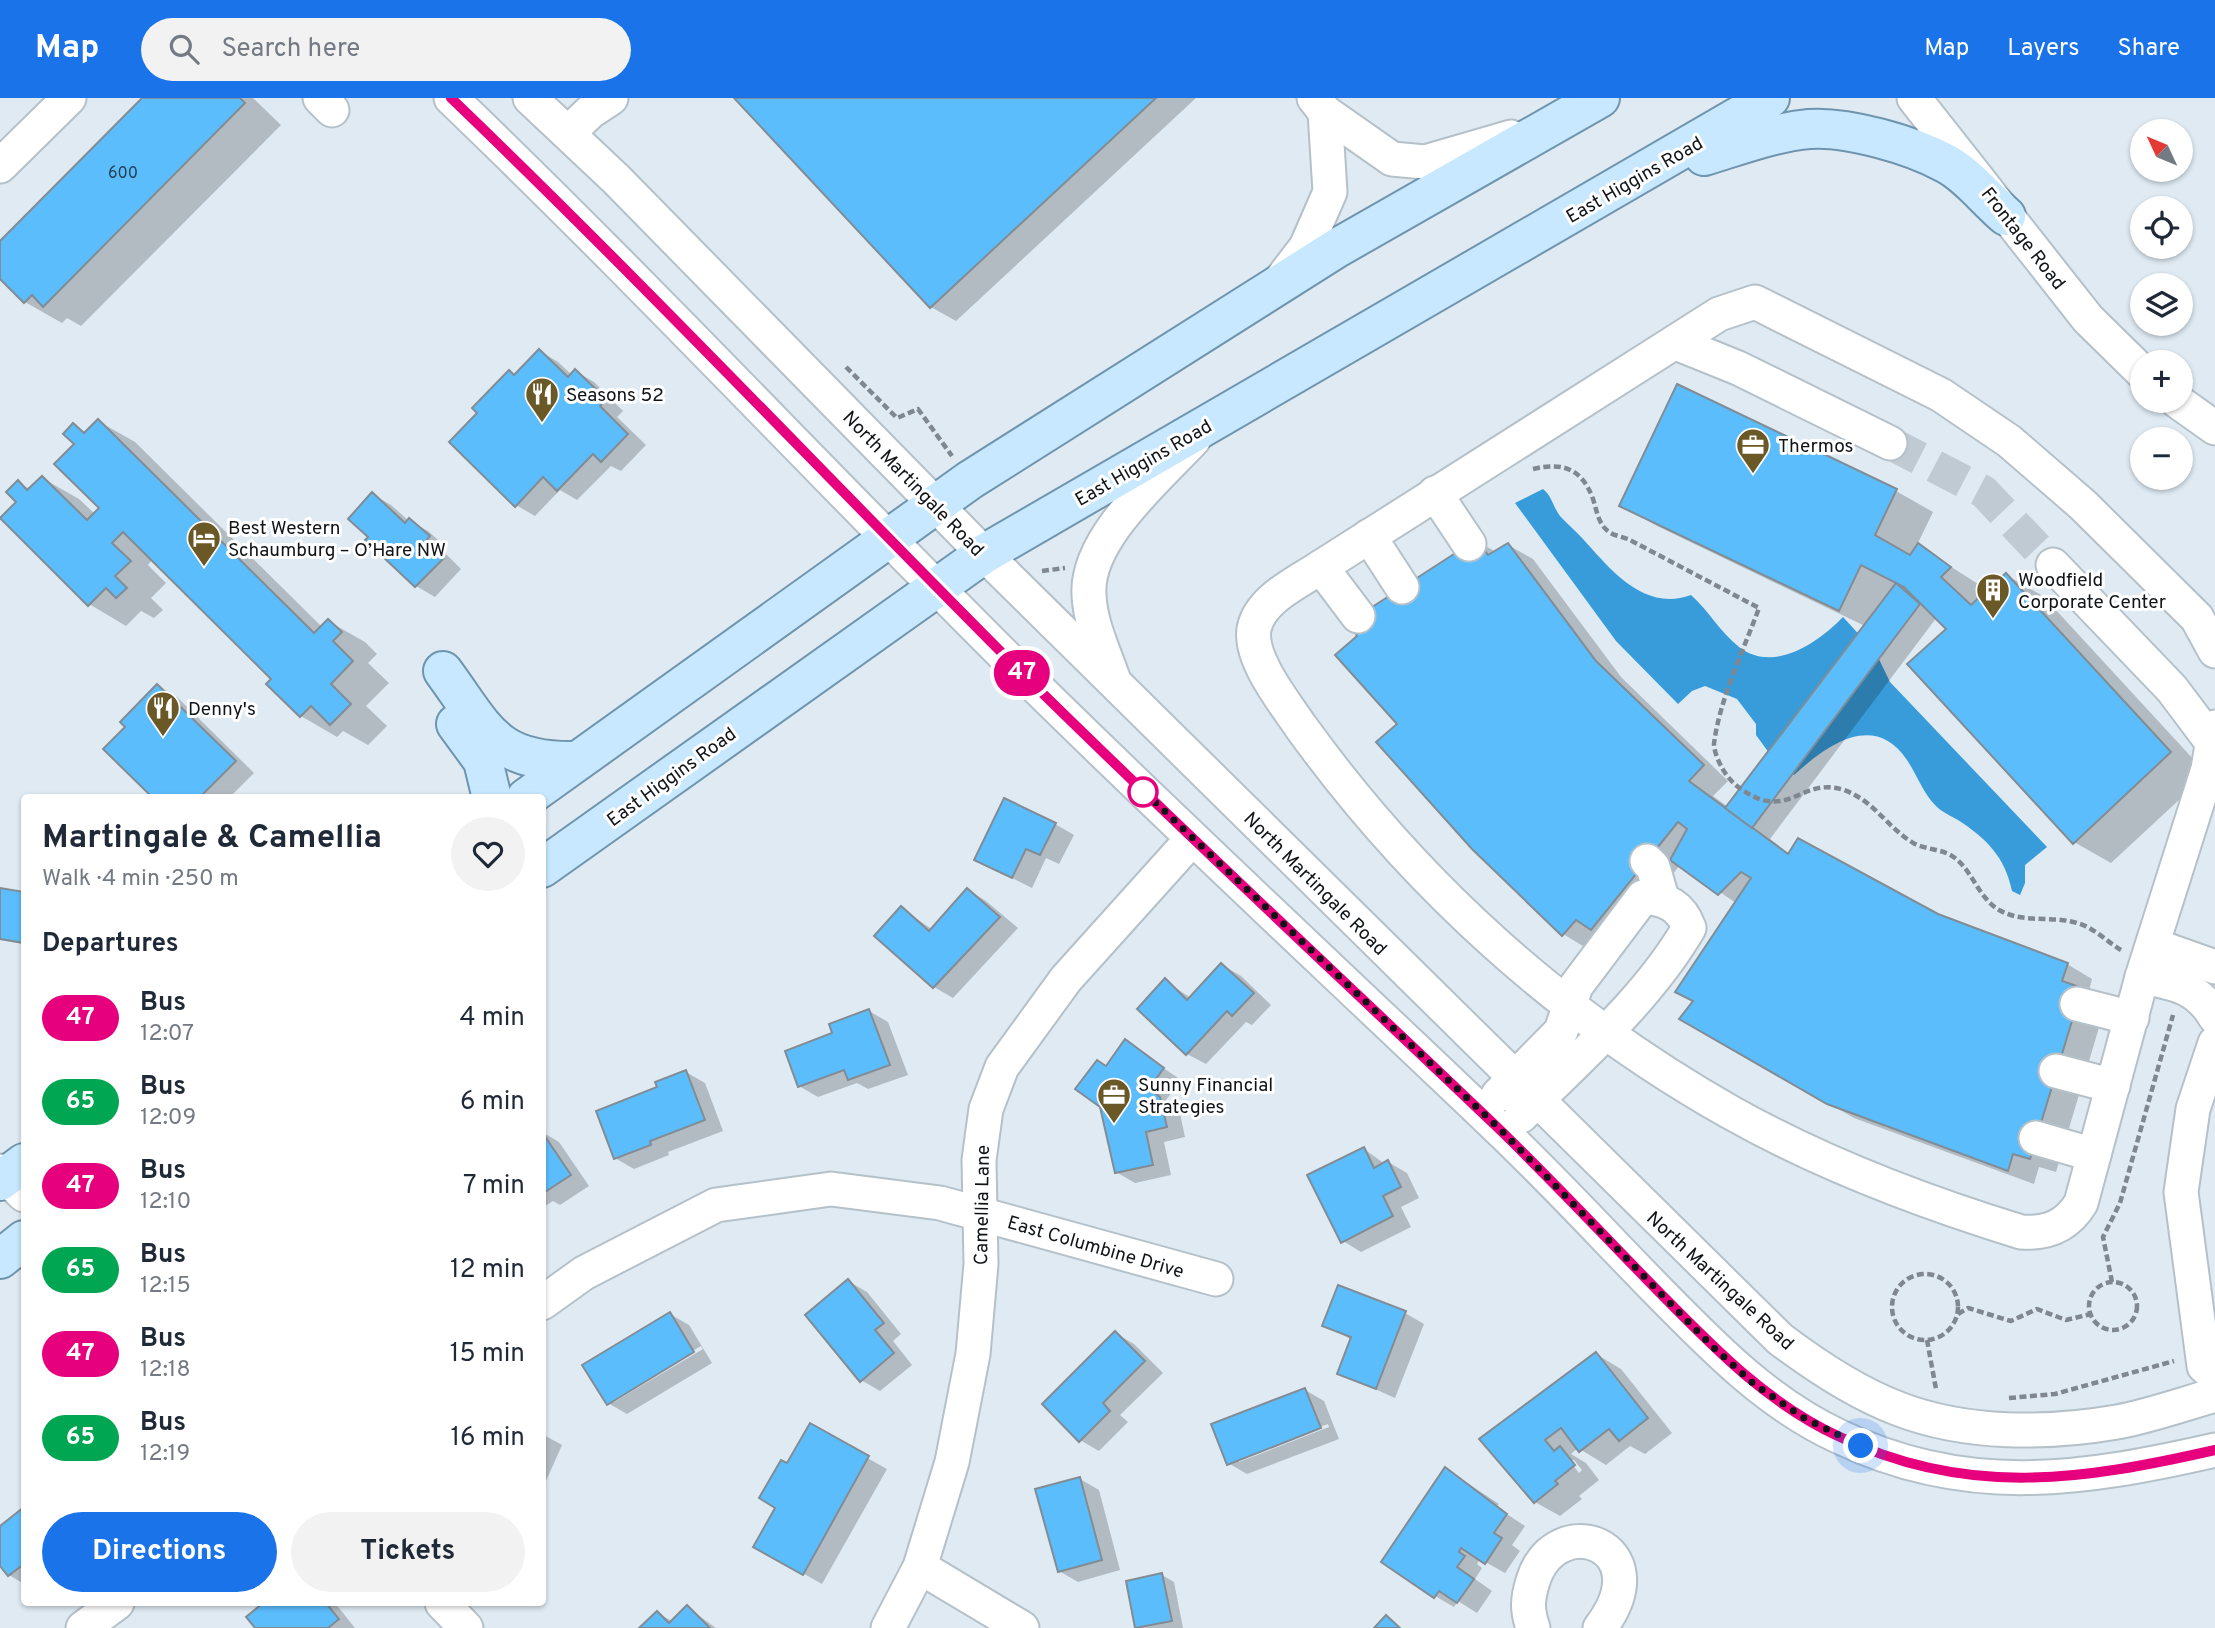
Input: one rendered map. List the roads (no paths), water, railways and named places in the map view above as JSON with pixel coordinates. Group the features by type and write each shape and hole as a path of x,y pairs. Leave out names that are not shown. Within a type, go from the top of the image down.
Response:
{"main road":[{"path":"532,794 934,504 1274,288 1599,98"},
{"name":"East Higgins Road","path":"546,865 935,586 984,554 1770,98"},
{"path":"1636,178 1760,139 1810,129 1855,134 1893,143 1947,163 2006,216"},
{"path":"491,794 483,761 434,677 498,744 517,755 543,762 577,761"},
{"path":"0,1259 21,1242"}],"street":[{"path":"0,166 69,98"},
{"path":"451,98 935,586 1192,839 1492,1122 1723,1356 1754,1384 1840,1437 1939,1471 1990,1477 2050,1479 2123,1471 2215,1450"},
{"name":"North Martingale Road","path":"530,98 568,133 984,554 1780,1339 1825,1373 1900,1410 1960,1424 2033,1432 2118,1422 2215,1395"},
{"path":"568,133 590,112 611,98"},
{"name":"Frontage Road","path":"1914,98 2088,319 2130,360"},
{"path":"1319,105 1392,159 1425,162 1553,123"},
{"path":"1274,288 1306,247 1330,192 1319,105"},
{"path":"2053,565 2213,734 2208,769 2148,961 2076,1212 2051,1230 2037,1233 2021,1232 1829,1163 1720,1106 1653,1066 1570,1006 1526,973 1445,898 1388,838 1318,750 1270,681 1255,649 1254,631 1259,614 1269,602 1435,493 1718,314 1755,302 1941,395 2009,441 2083,505 2197,618 2215,651"},
{"path":"1676,343 1738,368 1890,443"},
{"path":"2193,412 2215,428"},
{"path":"1115,683 1088,594 1095,562 1124,514 1209,423"},
{"path":"1435,493 1469,544"},
{"path":"1369,536 1402,587"},
{"path":"1321,567 1357,616"},
{"name":"Camellia Lane","path":"888,1628 920,1567 952,1462 973,1354 981,1264 979,1160 986,1109 1002,1067 1066,979 1192,839"},
{"path":"1647,861 1653,867 1662,898"},
{"path":"1492,1122 1525,1090 1606,1031 1672,974 1689,928 1683,912 1662,898 1643,897 1606,929 1576,986 1561,1031 1525,1090"},
{"path":"2148,961 2215,967"},
{"path":"2148,961 2203,999 2215,1017"},
{"path":"2077,1004 2132,1018"},
{"path":"2215,1043 2193,1109 2181,1192 2204,1366 2215,1376"},
{"path":"2056,1071 2113,1086"},
{"path":"2036,1138 2094,1155"},
{"name":"East Columbine Drive","path":"546,1300 584,1273 716,1206 831,1189 940,1203 1216,1279"},
{"path":"1533,1628 1526,1607 1535,1573 1544,1558 1561,1545 1577,1541 1604,1549 1616,1561 1622,1579 1617,1598 1600,1628"},
{"path":"920,1567 1022,1628"},
{"path":"83,1628 113,1606"},
{"path":"445,1606 466,1628"}],"water":[{"path":"1543,489 1560,516 1617,575 1644,593 1658,598 1674,599 1691,595 1732,641 1753,654 1767,657 1795,652 1822,636 1843,617 1876,653 1890,682 2047,847 2025,865 2025,883 2020,895 2012,891 2005,868 1986,842 1936,806 1907,760 1894,745 1880,737 1865,735 1836,744 1794,775 1772,757 1756,735 1756,724 1737,699 1705,686 1692,691 1678,704 1616,641 1515,503"}],"tunnel":[{"path":"1890,443 1984,492 2053,565"}],"place":[{"name":"Seasons 52","path":"542,424"},
{"name":"Thermos","path":"1753,475"},
{"name":"Best Western Schaumburg – O’Hare NW","path":"204,568"},
{"name":"Woodfield Corporate Center","path":"1993,620"},
{"name":"Denny's","path":"163,738"},
{"name":"Sunny Financial Strategies","path":"1114,1125"}]}
